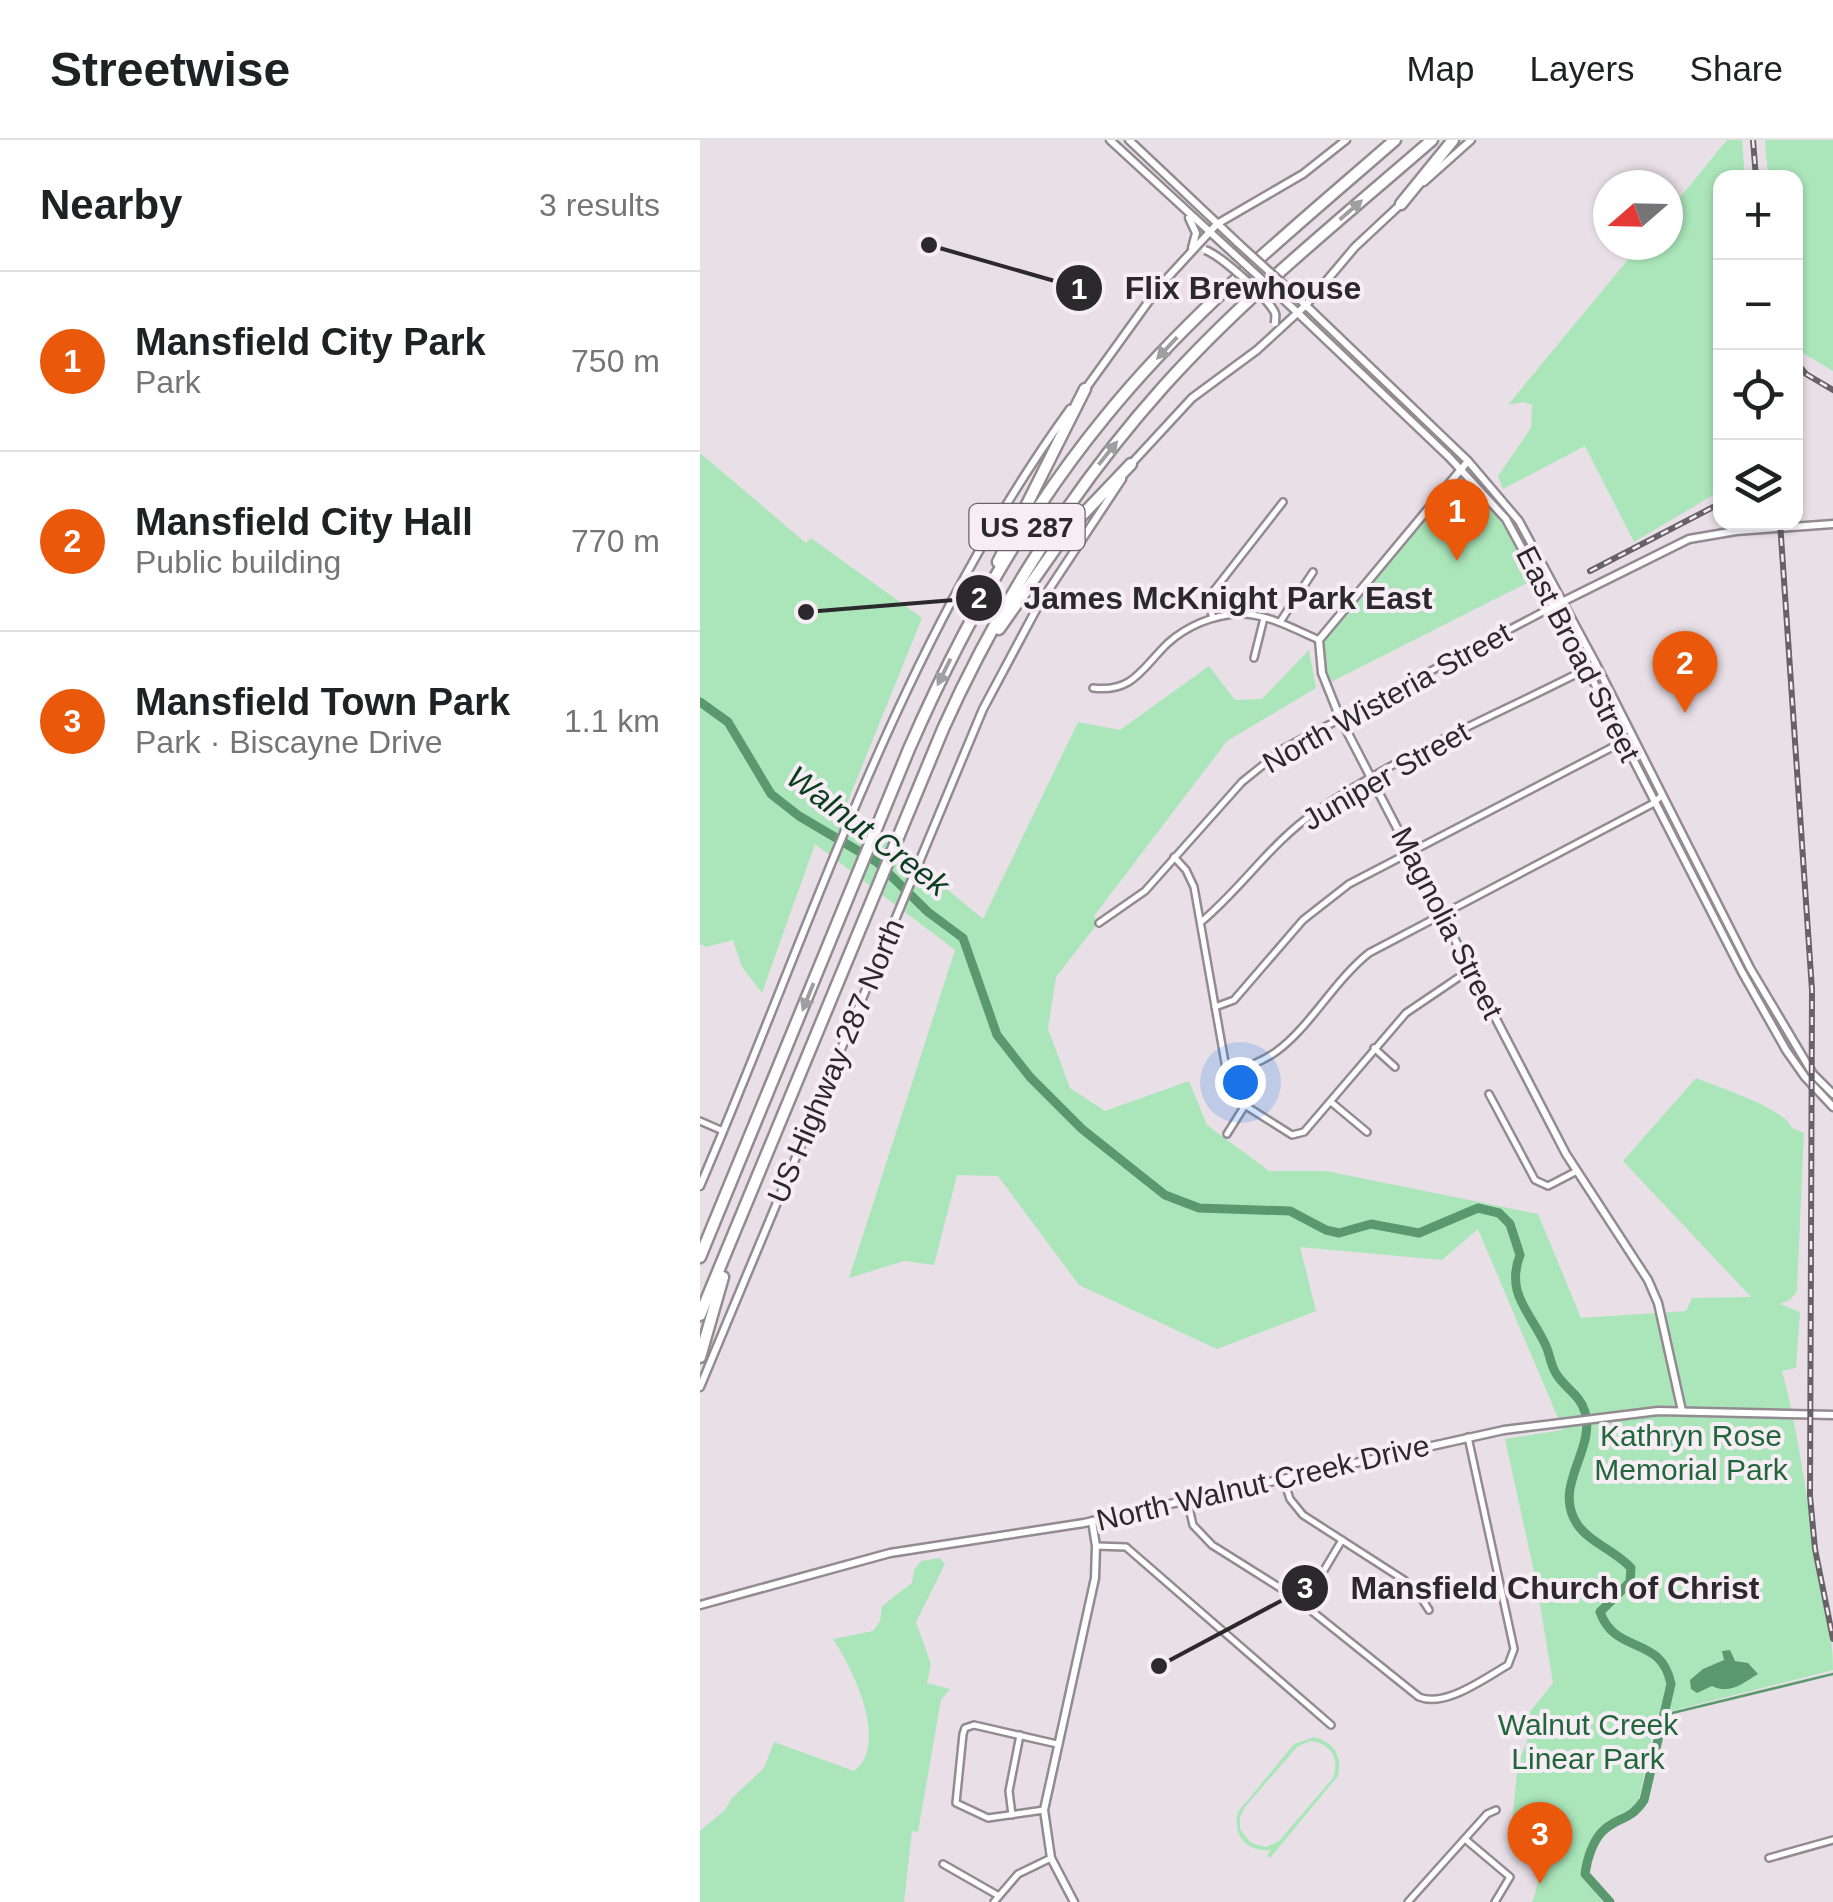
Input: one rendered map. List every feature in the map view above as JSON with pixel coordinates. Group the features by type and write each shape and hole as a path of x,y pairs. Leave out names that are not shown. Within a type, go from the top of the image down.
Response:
{"highway":[{"name":"US 287","path":"701,1252 939,681 977,608 1042,505 1102,420 1133,384 1236,280 1395,140"},
{"name":"US 287","path":"700,1315 979,653 1059,518 1166,384 1254,295 1432,140"},
{"path":"1401,204 1452,140"},
{"path":"977,608 1086,389"},
{"path":"979,653 1069,529 1131,464"},
{"path":"700,1358 727,1252"}],"main road":[{"name":"East Broad Street","path":"1110,140 1298,312 1494,504 1518,538 1586,669 1663,798 1746,970"},
{"name":"East Broad Street","path":"1129,140 1328,324 1502,498 1527,534 1596,664 1654,802 1721,932 1790,1047 1832,1100"},
{"path":"700,1186 913,676 1012,494 1159,287 1190,250 1230,214 1303,174 1346,140"},
{"name":"US Highway 287 North","path":"700,1387 983,709 1009,657 1080,538 1131,464 1192,398 1262,345 1306,305 1355,246 1470,140"},
{"path":"1201,208 1230,214"},
{"path":"1186,212 1196,232 1190,250"},
{"path":"1190,250 1216,255 1268,304 1276,316 1275,324 1262,345"},
{"path":"1317,291 1317,310 1328,324"},
{"path":"1360,372 1368,363"},
{"path":"1424,433 1431,425"},
{"path":"1319,640 1468,461"},
{"path":"1494,504 1502,498"},
{"path":"1554,606 1689,539 1736,531 1833,524"},
{"path":"1518,538 1527,534"},
{"name":"Magnolia Street","path":"1319,640 1322,673 1340,718 1577,1171 1654,1291 1682,1410"},
{"path":"1721,932 1729,928"},
{"name":"North Walnut Creek Drive","path":"700,1605 880,1555 1092,1521 1468,1437 1682,1410 1833,1415"},
{"path":"1069,1900 1051,1858 1044,1810 1095,1578 1092,1521"}],"street":[{"path":"1213,618 1212,592 1283,502"},
{"path":"1280,622 1312,572"},
{"name":"North Wisteria Street","path":"1099,923 1145,891 1242,782 1283,749 1554,606"},
{"path":"1093,688 1109,690 1131,682 1179,635 1213,618 1237,614 1264,618 1319,640"},
{"path":"1254,658 1264,618"},
{"name":"Juniper Street","path":"1200,922 1316,811 1372,778 1596,664"},
{"path":"1216,1007 1234,1000 1288,935 1331,897 1410,851 1628,739"},
{"path":"1227,1074 1266,1058 1286,1044 1348,970 1369,953 1663,798"},
{"path":"1174,857 1192,880 1234,1096 1292,1136 1304,1132 1374,1048 1418,1003 1470,969"},
{"path":"1374,1048 1395,1067"},
{"path":"1489,1094 1534,1180 1548,1186 1577,1171"},
{"path":"1331,1102 1367,1132"},
{"path":"1227,1134 1245,1106"},
{"path":"700,1121 724,1131"},
{"path":"1187,1499 1193,1526 1212,1546 1304,1604 1419,1697 1441,1699 1508,1665 1513,1657 1512,1636 1468,1437"},
{"path":"1282,1478 1303,1515 1404,1580 1428,1610"},
{"path":"1304,1604 1342,1540"},
{"path":"1096,1546 1126,1548 1331,1725"},
{"path":"1044,1810 983,1818 956,1803 966,1728 974,1725 1057,1744"},
{"path":"1012,1814 1009,1791 1020,1735"},
{"path":"1408,1902 1487,1814 1496,1810"},
{"path":"1465,1838 1510,1877 1495,1902"},
{"path":"1768,1858 1833,1840"},
{"path":"944,1864 996,1899 1018,1874 1051,1858"}],"green space":[{"path":"1727,140 1742,140 1744,170 1713,170 1713,495 1634,542 1585,446 1503,489 1498,476 1531,428 1532,405 1508,405 1628,260 1683,260 1683,194"},
{"path":"1765,140 1833,140 1833,371 1803,353 1803,170 1767,170"},
{"path":"700,453 806,543 811,538 922,618 846,806 983,919 1078,722 1120,730 1209,666 1235,700 1262,699 1309,650 1316,688 1227,741 1094,916 1098,923 1056,977 1048,1029 1070,1088 1105,1111 1189,1081 1207,1125 1269,1171 1326,1171 1538,1214 1581,1318 1686,1311 1692,1298 1751,1297 1623,1161 1696,1078 1764,1106 1804,1133 1797,1291 1780,1304 1800,1312 1796,1368 1782,1371 1827,1608 1833,1670 1648,1717 1651,1741 1638,1804 1599,1832 1584,1862 1582,1876 1603,1902 1532,1902 1538,1880 1535,1859 1512,1821 1518,1763 1527,1742 1528,1714 1553,1683 1536,1581 1505,1439 1563,1430 1478,1229 1442,1260 1300,1247 1316,1311 1217,1349 1079,1285 998,1176 957,1175 934,1265 904,1261 849,1278 955,950 815,844 762,993 742,967 733,940 706,947 700,944"},
{"path":"1453,473 1490,507 1533,580 1329,683 1322,641 1425,521 1417,514"},
{"path":"940,1558 945,1564 916,1622 931,1664 927,1683 950,1689 941,1700 918,1832 912,1831 904,1902 700,1902 700,1831 764,1768 774,1742 854,1771 864,1759 869,1743 864,1705 833,1639 873,1631 880,1621 882,1606 912,1583 914,1570 921,1561"},
{"path":"1314,1737 1327,1742 1338,1756 1338,1776 1270,1858 1267,1856 1271,1850 1243,1841 1237,1828 1238,1812 1294,1744","holes":["1310,1741 1332,1753 1333,1778 1279,1841 1266,1847 1251,1843 1240,1829 1245,1807 1297,1747"]}],"shaded area":[{"path":"1730,1650 1735,1661 1748,1663 1758,1674 1731,1689 1712,1686 1697,1693 1691,1689 1690,1680 1724,1660 1722,1651"}],"waterway":[{"name":"Walnut Creek","path":"700,702 728,722 771,794 799,816 877,862 928,912 963,938 997,1035 1030,1077 1082,1129 1165,1195 1199,1208 1290,1211 1339,1233 1371,1224 1419,1233 1478,1208 1499,1213 1510,1224 1520,1255 1516,1281 1522,1303 1546,1346 1555,1372 1585,1412 1587,1426 1571,1482 1571,1510 1582,1531 1631,1568 1630,1582 1600,1612 1616,1635 1658,1658 1671,1684 1644,1800 1635,1811 1601,1833 1587,1862 1585,1874 1610,1902"},
{"path":"1664,1715 1833,1674"}],"railway":[{"path":"1753,140 1755,170"},
{"path":"1803,370 1833,390"},
{"path":"1590,571 1713,507"},
{"path":"1781,530 1812,990 1810,1496 1815,1549 1833,1639"}],"place":[{"name":"Flix Brewhouse","path":"929,245"},
{"name":"Mansfield City Park","path":"1457,561"},
{"name":"James McKnight Park East","path":"806,612"},
{"name":"Mansfield City Hall","path":"1685,713"},
{"name":"Mansfield Church of Christ","path":"1159,1666"},
{"name":"Mansfield Town Park","path":"1540,1884"}],"park label":[{"name":"Kathryn Rose Memorial Park","path":"1691,1453"},
{"name":"Walnut Creek Linear Park","path":"1588,1742"}]}
